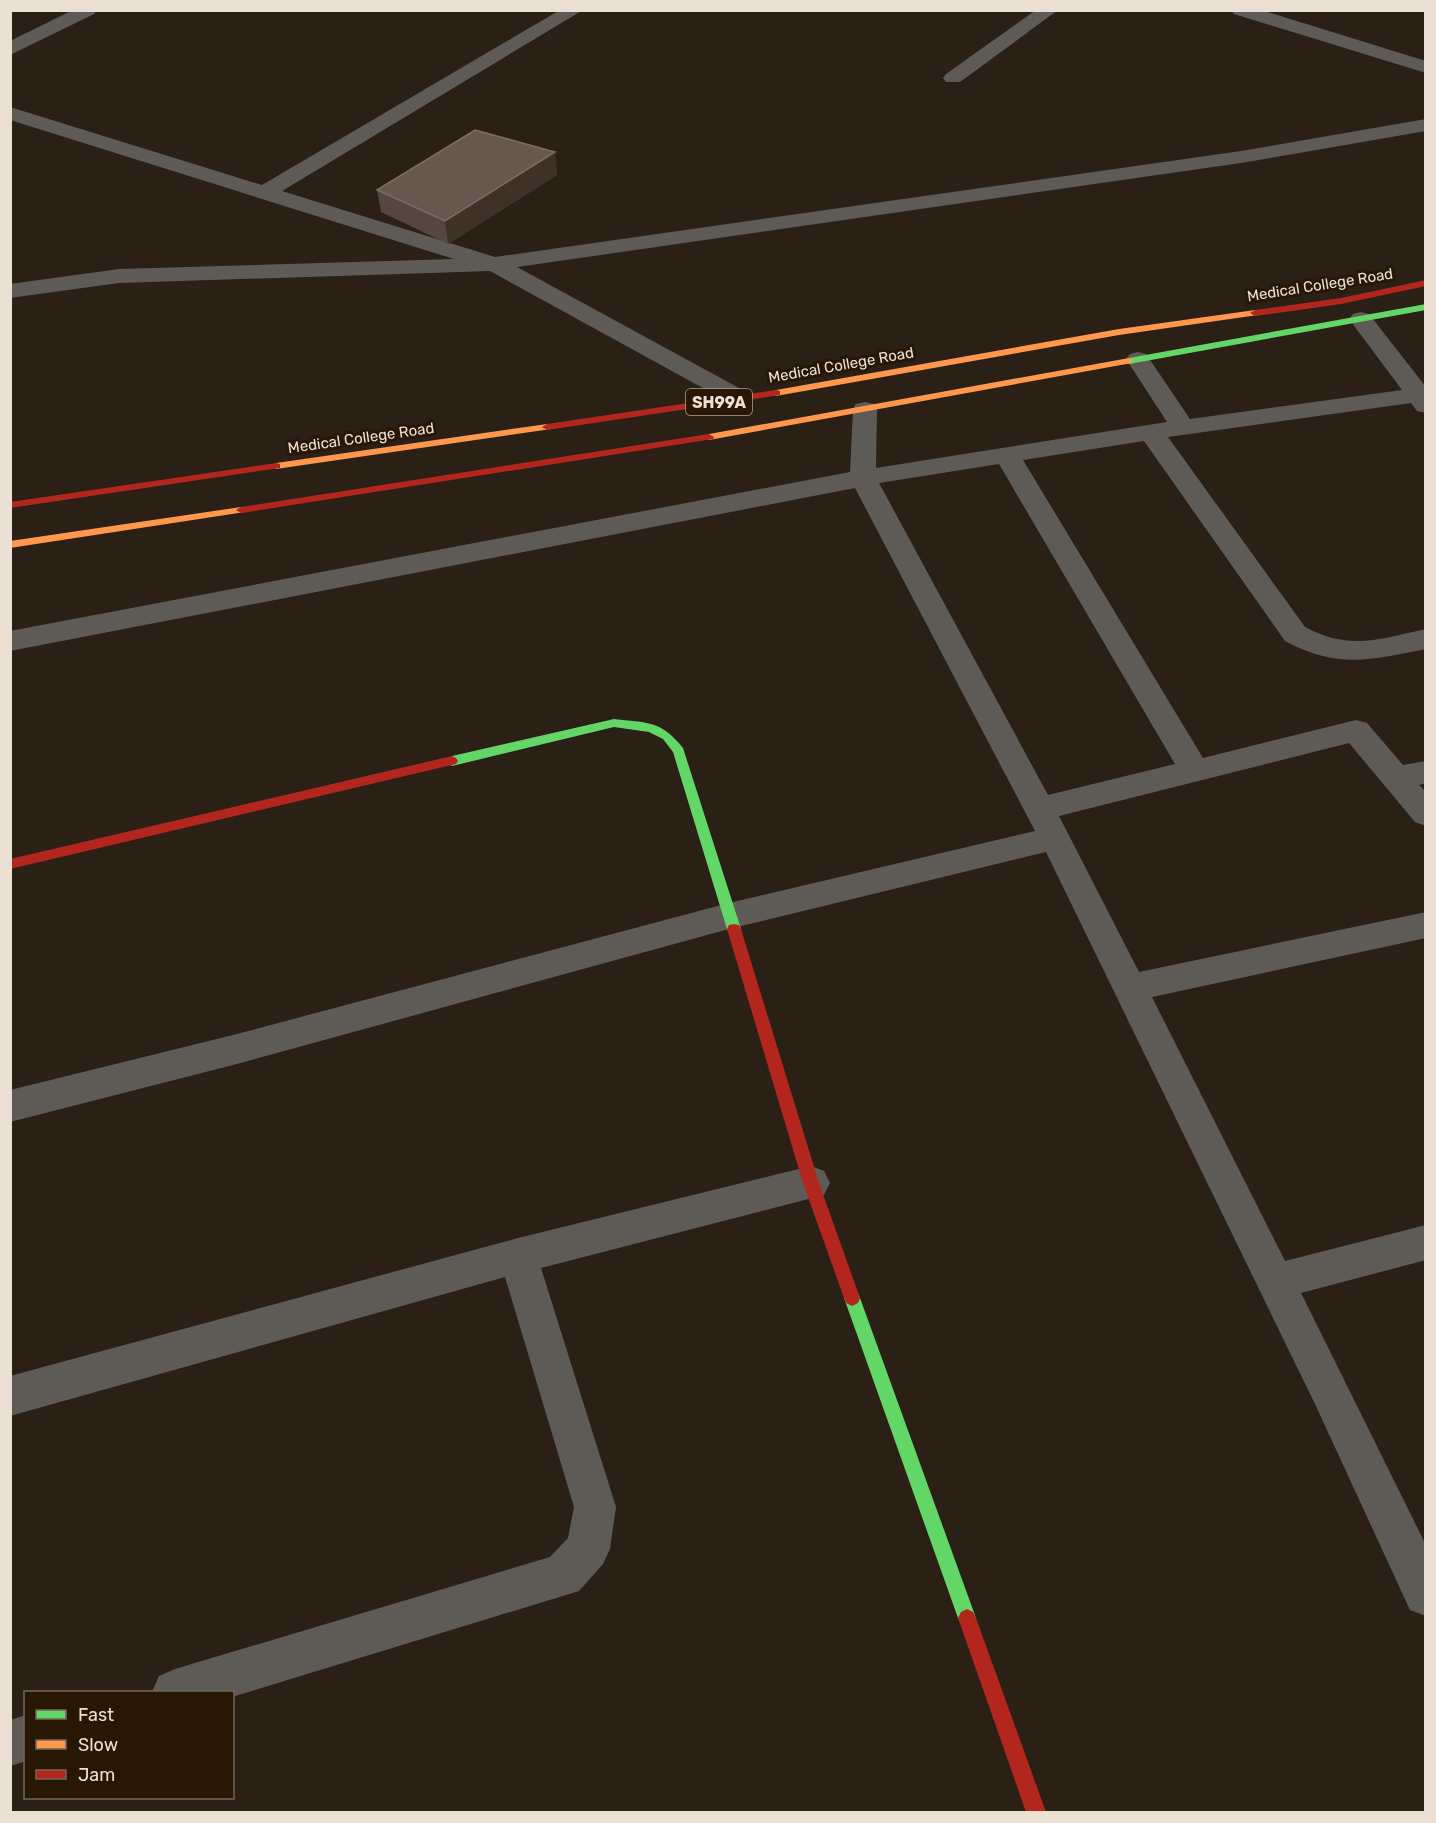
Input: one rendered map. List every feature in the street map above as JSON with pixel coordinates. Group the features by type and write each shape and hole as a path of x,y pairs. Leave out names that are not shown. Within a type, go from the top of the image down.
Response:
{"main road":[{"name":"Medical College Road","path":"10,505 741,399 1119,332 1341,301 1425,283"},
{"path":"10,545 700,439 1425,307"},
{"path":"10,864 614,723 632,722 654,728 673,739 679,751 811,1183 1036,1812"}],"street":[{"path":"10,49 88,10"},
{"path":"265,192 574,10"},
{"path":"953,78 1049,10"},
{"path":"1254,12 1425,67"},
{"path":"10,113 494,264 741,399"},
{"path":"10,291 119,276 494,264 1230,158 1425,125"},
{"path":"1361,319 1422,399"},
{"path":"1138,359 1183,428"},
{"path":"10,641 863,478 1151,432 1422,399"},
{"path":"865,409 863,478 1055,838 1275,1282 1425,1594"},
{"path":"1151,432 1295,634 1312,645 1334,652 1356,653 1425,639"},
{"path":"1006,454 1195,771"},
{"path":"1039,809 1356,731 1425,814"},
{"path":"1396,778 1425,772"},
{"path":"10,1106 233,1050 729,916 1055,838"},
{"path":"1129,988 1425,925"},
{"path":"10,1396 518,1256 811,1183"},
{"path":"1275,1282 1425,1242"},
{"path":"179,1691 563,1575 588,1549 595,1507 518,1256"}],"building":[{"path":"475,130 555,152 445,221 377,190"}],"traffic: fast":[{"path":"1129,361 1426,307"},
{"path":"452,761 614,723 651,728 667,736 679,751 734,929"},
{"path":"852,1298 967,1618"}],"traffic: slow":[{"path":"776,393 1119,332 1255,313"},
{"path":"709,437 1129,361"},
{"path":"276,466 547,427"},
{"path":"10,545 241,510"}],"traffic: jam":[{"path":"1255,313 1341,301 1426,283"},
{"path":"547,427 776,393"},
{"path":"241,510 709,437"},
{"path":"10,505 276,466"},
{"path":"10,864 452,761"},
{"path":"734,929 811,1183 852,1298"},
{"path":"967,1618 1036,1812"}]}
